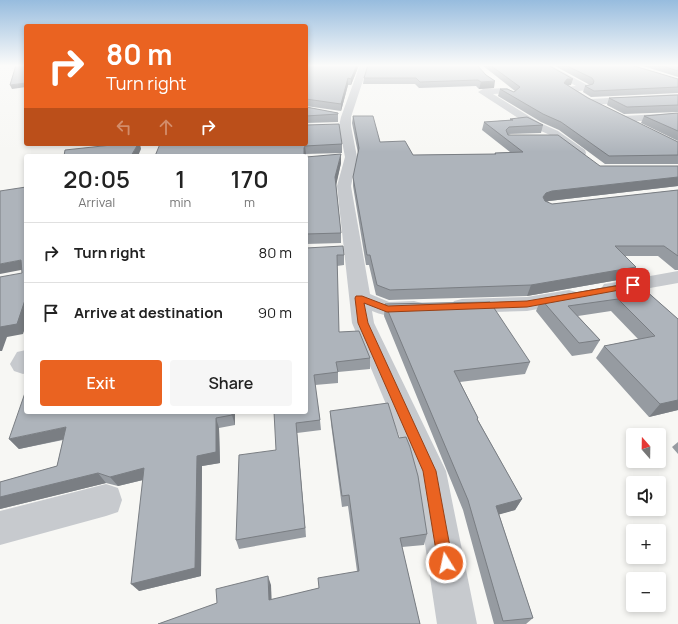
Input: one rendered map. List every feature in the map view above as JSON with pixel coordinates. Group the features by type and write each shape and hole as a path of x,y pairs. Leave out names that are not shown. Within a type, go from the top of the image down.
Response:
{"street":[{"path":"352,94 341,121 344,157 345,249 359,298 363,323 430,471 456,624"},
{"path":"487,94 559,137 590,161"},
{"path":"576,94 641,128"},
{"path":"589,102 678,97"},
{"path":"616,116 678,116"},
{"path":"538,138 559,137"},
{"path":"359,298 387,309 527,304 678,277"},
{"path":"0,528 106,500"}],"building":[{"path":"308,94 344,94 341,104 308,99"},
{"path":"509,94 582,94 678,142 678,155 609,156 561,122 543,114"},
{"path":"678,95 678,105 627,107 609,98"},
{"path":"308,107 338,113 308,116"},
{"path":"678,113 678,131 644,116"},
{"path":"353,116 373,116 380,142 405,141 413,155 496,154 495,153 523,152 484,122 513,120 510,119 527,117 543,125 509,127 506,130 508,135 558,135 600,166 678,166 678,177 552,191 546,193 543,197 545,201 552,204 678,190 678,256 664,246 615,246 636,267 531,285 390,290 377,285 370,255 367,255 353,177 359,148"},
{"path":"339,124 342,144 308,146 308,125"},
{"path":"102,146 137,146 132,154 64,154 65,150"},
{"path":"159,146 305,146 304,154 156,154"},
{"path":"341,154 335,177 341,233 308,234 308,157"},
{"path":"24,187 24,303 17,324 0,327 0,277 22,273 21,260 0,264 0,191"},
{"path":"343,246 344,255 337,255 339,332 359,331 370,358 336,362 338,372 314,375 320,420 296,423 305,528 236,540 239,455 276,450 274,414 308,414 308,248"},
{"path":"636,282 678,319 678,400 660,404 604,346 655,336 618,299 568,306 600,340 579,343 541,299"},
{"path":"490,302 530,362 454,371 478,418 477,419 522,499 496,506 533,618 503,621 468,500 385,304"},
{"path":"24,396 24,414 232,414 216,418 216,452 197,456 195,568 131,584 144,468 110,477 98,473 0,497 0,482 57,466 66,427 9,439"},
{"path":"388,403 399,438 406,437 410,447 418,476 427,534 400,538 420,624 158,624 217,603 216,589 268,576 269,600 319,588 318,578 359,571 349,495 342,496 330,411"}],"route":[{"path":"446,563 430,471 363,323 359,298 387,309 527,304 633,285"}]}
